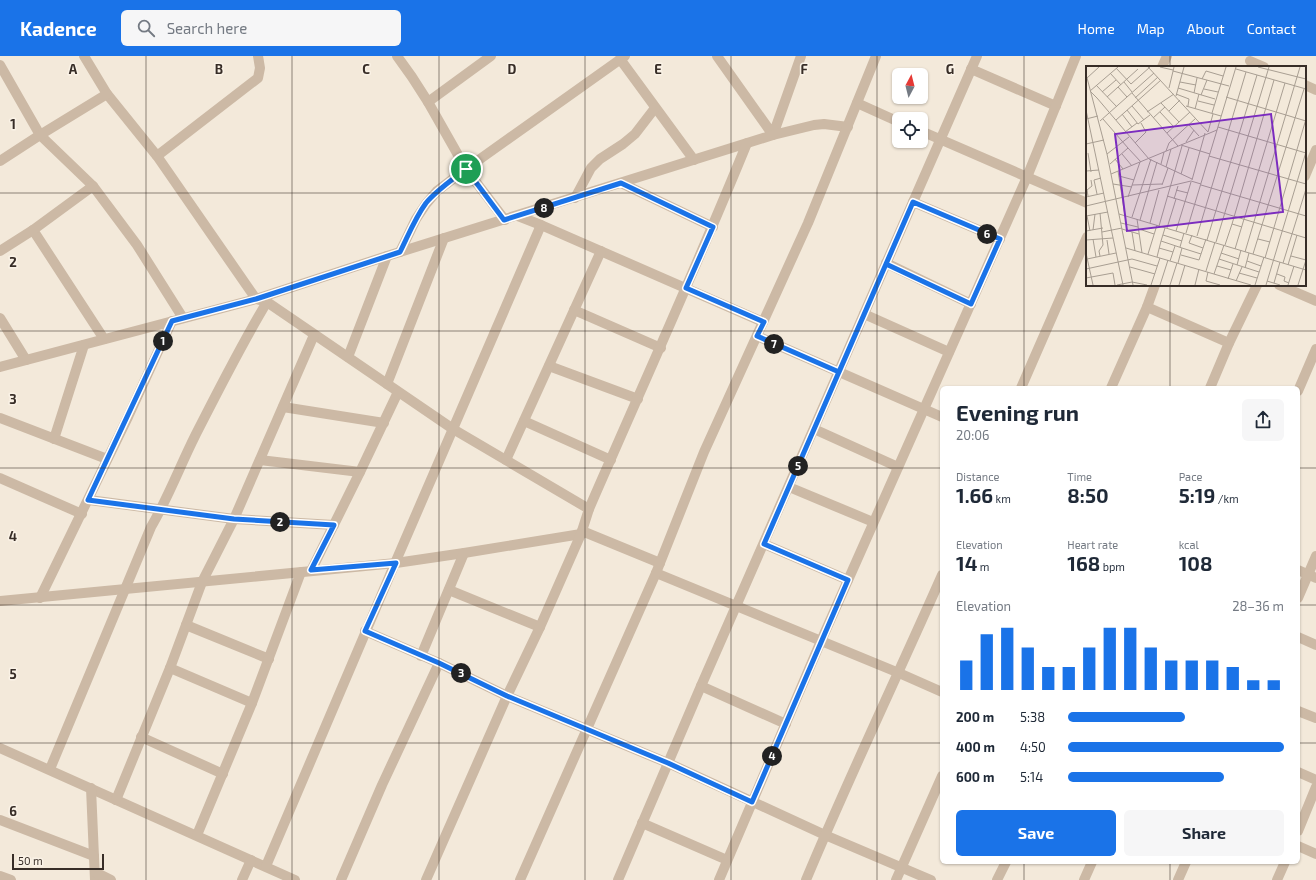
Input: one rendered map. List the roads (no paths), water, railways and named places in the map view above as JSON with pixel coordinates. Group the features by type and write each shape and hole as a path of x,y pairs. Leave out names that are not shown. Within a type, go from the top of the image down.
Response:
{"street":[{"path":"84,56 107,94 157,156 256,299 267,302 453,429 589,509"},
{"path":"157,156 258,78 260,68 258,56"},
{"path":"397,56 428,102 466,169 504,220"},
{"path":"428,102 491,56"},
{"path":"717,56 773,135"},
{"path":"773,135 801,56"},
{"path":"520,880 588,730 656,573 704,452 808,223 876,56"},
{"path":"618,880 701,686 977,56"},
{"path":"719,880 821,641 1028,177 1076,56"},
{"path":"1162,66 1167,56"},
{"path":"400,252 416,219 426,204 437,192 466,169 622,58 694,160"},
{"path":"1250,61 1262,66"},
{"path":"0,65 40,134 93,186 137,245 183,318"},
{"path":"971,69 1056,106"},
{"path":"1306,85 1316,90"},
{"path":"0,161 40,134 107,94"},
{"path":"857,103 892,119"},
{"path":"576,198 591,168 600,159 635,134 656,108"},
{"path":"0,367 256,299 387,256 773,135 819,124 848,127"},
{"path":"928,134 1086,202"},
{"path":"426,880 581,533 589,509 713,227 747,143"},
{"path":"1306,171 1308,161 1316,150"},
{"path":"621,183 713,227"},
{"path":"0,251 33,230 93,186"},
{"path":"913,202 1000,239"},
{"path":"518,216 764,322"},
{"path":"266,866 365,631 396,563 541,225"},
{"path":"33,230 104,339"},
{"path":"387,384 444,238"},
{"path":"1022,386 1086,239"},
{"path":"506,460 601,251"},
{"path":"348,357 387,256"},
{"path":"886,264 971,304"},
{"path":"1112,386 1147,307 1155,286"},
{"path":"1211,386 1229,343 1258,286"},
{"path":"1281,286 1316,301"},
{"path":"50,769 151,527 195,436 250,331 267,302"},
{"path":"1147,307 1229,343"},
{"path":"574,310 660,348"},
{"path":"864,314 949,352"},
{"path":"0,318 26,360"},
{"path":"40,598 82,514 172,321"},
{"path":"116,800 170,668 202,582 234,519 314,335"},
{"path":"757,336 940,416"},
{"path":"54,439 84,344"},
{"path":"1300,386 1316,349"},
{"path":"549,366 638,399"},
{"path":"197,835 306,571 334,525 398,392"},
{"path":"283,407 384,423"},
{"path":"0,418 107,459"},
{"path":"524,421 611,460"},
{"path":"814,430 898,468"},
{"path":"260,460 360,472"},
{"path":"0,478 82,514"},
{"path":"789,487 874,522"},
{"path":"88,500 234,519 334,525"},
{"path":"0,606 0,601 396,563 464,554 581,533 660,563"},
{"path":"764,544 848,580"},
{"path":"422,656 464,554"},
{"path":"1300,595 1312,576 1316,556"},
{"path":"1300,571 1312,576"},
{"path":"656,573 940,691"},
{"path":"806,880 940,580"},
{"path":"449,590 540,627"},
{"path":"186,625 269,659"},
{"path":"365,631 439,663 507,696 668,763 825,835 931,880"},
{"path":"1300,638 1316,645"},
{"path":"341,880 382,785 439,663"},
{"path":"170,668 252,703"},
{"path":"701,686 786,724"},
{"path":"1300,712 1316,718"},
{"path":"142,738 222,774"},
{"path":"0,748 50,769 295,880"},
{"path":"1300,773 1316,780"},
{"path":"1300,826 1316,787"},
{"path":"91,788 95,876 111,880"},
{"path":"896,880 940,789"},
{"path":"0,820 94,856"},
{"path":"642,823 728,860"},
{"path":"1300,847 1316,854"},
{"path":"242,880 251,860"},
{"path":"997,880 1005,864"},
{"path":"1084,880 1091,864"},
{"path":"1178,880 1185,864"},
{"path":"1277,880 1284,864"},
{"path":"0,876 11,880"}]}
